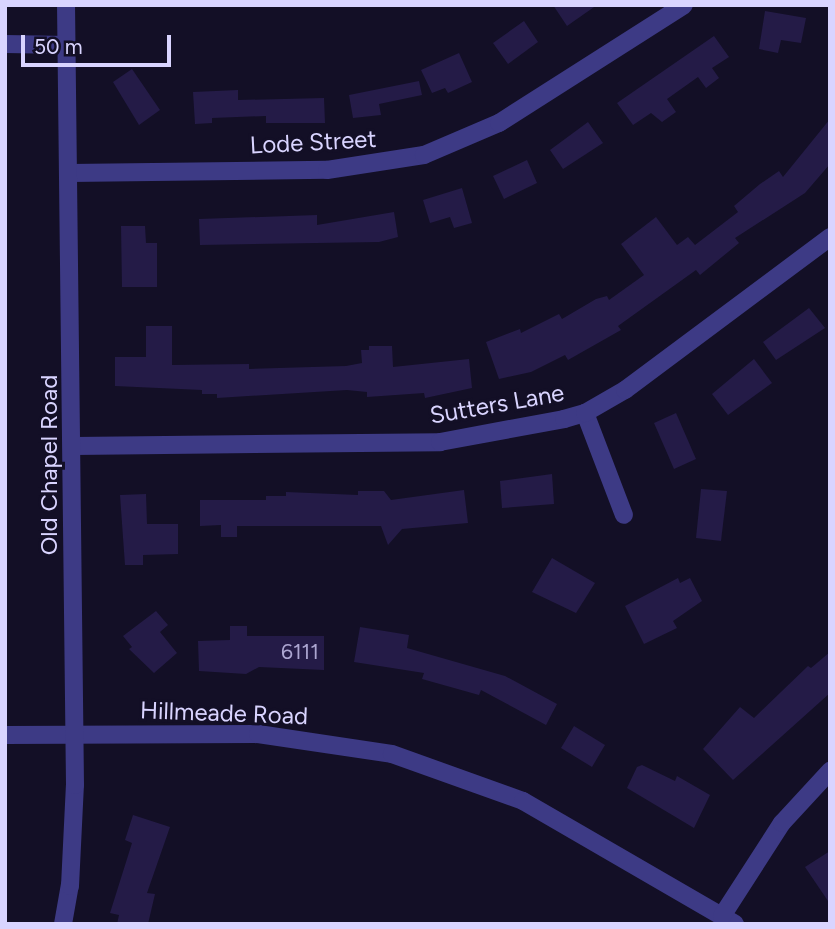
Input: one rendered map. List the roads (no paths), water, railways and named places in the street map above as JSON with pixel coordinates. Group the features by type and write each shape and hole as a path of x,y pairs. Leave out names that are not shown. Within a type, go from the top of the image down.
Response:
{"street":[{"name":"Old Chapel Road","path":"63,924 73,847 76,737 66,5"},
{"name":"Lode Street","path":"70,173 327,170 424,155 511,117 684,5"},
{"path":"5,44 67,45"},
{"name":"Sutters Lane","path":"74,446 440,442 502,434 585,413 669,359 830,237"},
{"path":"585,413 624,515"},
{"name":"Hillmeade Road","path":"5,735 76,737 258,734 392,754 523,801 729,920"},
{"path":"729,920 782,823 830,771"}]}
